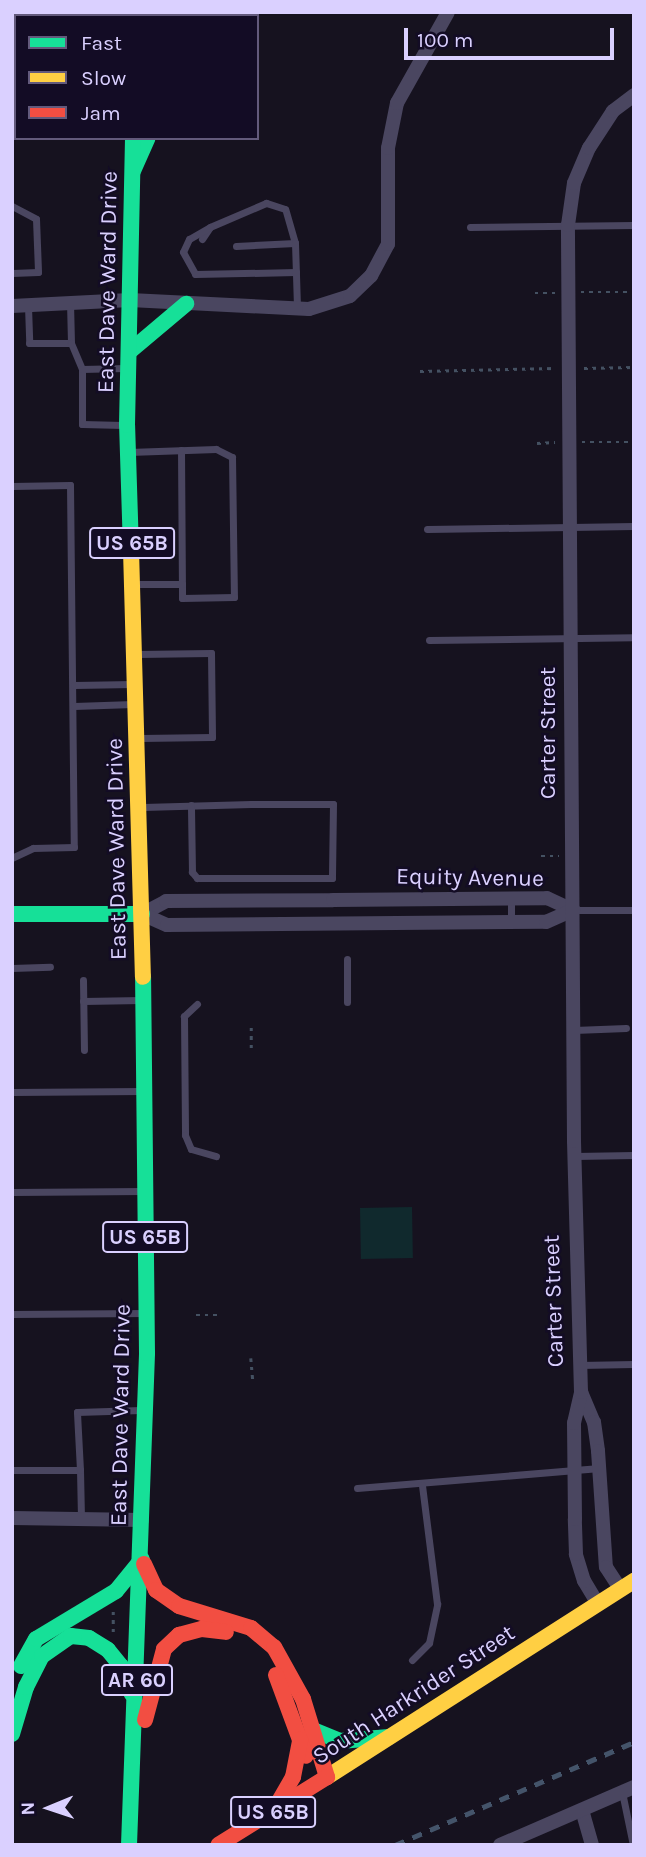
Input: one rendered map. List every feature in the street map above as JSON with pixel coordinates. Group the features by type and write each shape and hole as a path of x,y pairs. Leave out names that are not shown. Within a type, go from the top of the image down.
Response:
{"main road":[{"name":"East Dave Ward Drive","path":"133,140 128,452 142,914 146,1313 142,1559"},
{"name":"US 65B","path":"133,171 147,140"},
{"path":"129,360 186,304"},
{"name":"Equity Avenue","path":"12,914 142,914"},
{"name":"US 65B","path":"142,1559 156,1590 179,1606 251,1628 274,1647 303,1699 307,1734"},
{"path":"12,1681 36,1639 116,1591 142,1559"},
{"name":"AR 60","path":"129,1845 142,1559"},
{"name":"South Harkrider Street","path":"218,1845 273,1813 627,1586"},
{"path":"133,1770 164,1649 179,1635 202,1629 228,1632 252,1645 271,1666 307,1734 321,1781"},
{"path":"12,1734 26,1687 42,1656 71,1636 89,1638 108,1650 121,1666 136,1704"},
{"path":"307,1734 340,1741 389,1737"},
{"path":"273,1813 293,1777 307,1734"}],"street":[{"path":"12,306 130,300 297,309 349,296 371,276 387,244 388,148 397,103 448,12"},
{"name":"Carter Street","path":"627,1586 606,1567 593,1422 581,1392 578,1365 574,1156 568,225 574,183 589,148 613,111 634,95"},
{"name":"Equity Avenue","path":"142,914 166,901 547,898 573,911"},
{"name":"Equity Avenue","path":"142,914 167,925 334,924 545,922 573,911"},
{"name":"Carter Street","path":"581,1392 575,1423 576,1554 584,1581 598,1604"},
{"path":"12,1518 142,1520"},
{"path":"500,1845 628,1789"},
{"path":"582,1810 592,1845"}],"lane":[{"path":"183,252 189,239 210,227 251,207 275,204 290,216 295,243 297,309"},
{"path":"12,206 36,219 38,272 12,273"},
{"path":"470,227 634,225"},
{"path":"202,239 210,227"},
{"path":"236,246 295,243"},
{"path":"183,252 194,245"},
{"path":"183,252 195,274 296,272"},
{"path":"70,302 71,343 82,369 82,424 128,425"},
{"path":"28,305 29,343 71,343"},
{"path":"82,369 129,360"},
{"path":"128,452 181,450 216,449 232,457 234,597 182,598 181,450"},
{"path":"12,486 69,485 74,685 74,847 33,848 12,858"},
{"path":"427,529 634,526"},
{"path":"133,584 182,584"},
{"path":"429,640 634,637"},
{"path":"134,654 211,653 212,737 136,738"},
{"path":"74,685 135,684"},
{"path":"74,706 136,704"},
{"path":"138,807 191,805 333,804 332,877 197,878 192,872 191,805"},
{"path":"510,899 511,922"},
{"path":"333,900 334,924"},
{"path":"573,911 634,910"},
{"path":"347,959 347,1002"},
{"path":"12,968 50,967"},
{"path":"83,980 84,1051"},
{"path":"83,1002 143,1000"},
{"path":"197,1004 184,1016 185,1135 191,1149 216,1156"},
{"path":"574,1030 626,1028"},
{"path":"12,1092 144,1091"},
{"path":"574,1156 634,1156"},
{"path":"12,1192 145,1191"},
{"path":"12,1314 146,1313"},
{"path":"578,1365 634,1364"},
{"path":"81,1519 77,1412 146,1410"},
{"path":"357,1489 599,1468"},
{"path":"12,1470 80,1470"},
{"path":"412,1660 429,1643 437,1604 422,1485"},
{"path":"628,1789 633,1845"}],"path":[{"path":"536,293 634,292"},
{"path":"420,371 634,366"},
{"path":"251,1027 251,1048"},
{"path":"196,1315 218,1315"},
{"path":"251,1358 253,1383"},
{"path":"112,1641 114,1608"}],"green space":[{"path":"412,1207 413,1258 361,1259 360,1208"}],"railway":[{"path":"395,1845 634,1742"}],"traffic: fast":[{"path":"131,550 127,425 133,140"},
{"path":"133,171 147,140"},
{"path":"129,352 186,304"},
{"path":"12,914 142,914"},
{"path":"129,1845 147,1353 143,977"},
{"path":"21,1666 36,1639 116,1591 142,1559"},
{"path":"12,1734 26,1687 42,1656 71,1636 89,1638 108,1650 121,1666 132,1694"},
{"path":"313,1730 340,1741 389,1737"}],"traffic: slow":[{"path":"131,550 143,977"},
{"path":"327,1777 634,1581"}],"traffic: jam":[{"path":"144,1564 156,1590 179,1606 251,1628 274,1647 303,1699 327,1777 218,1845"},
{"path":"145,1720 164,1649 179,1635 202,1629 226,1632"},
{"path":"276,1675 306,1756"},
{"path":"274,1810 293,1777 300,1740"}]}
